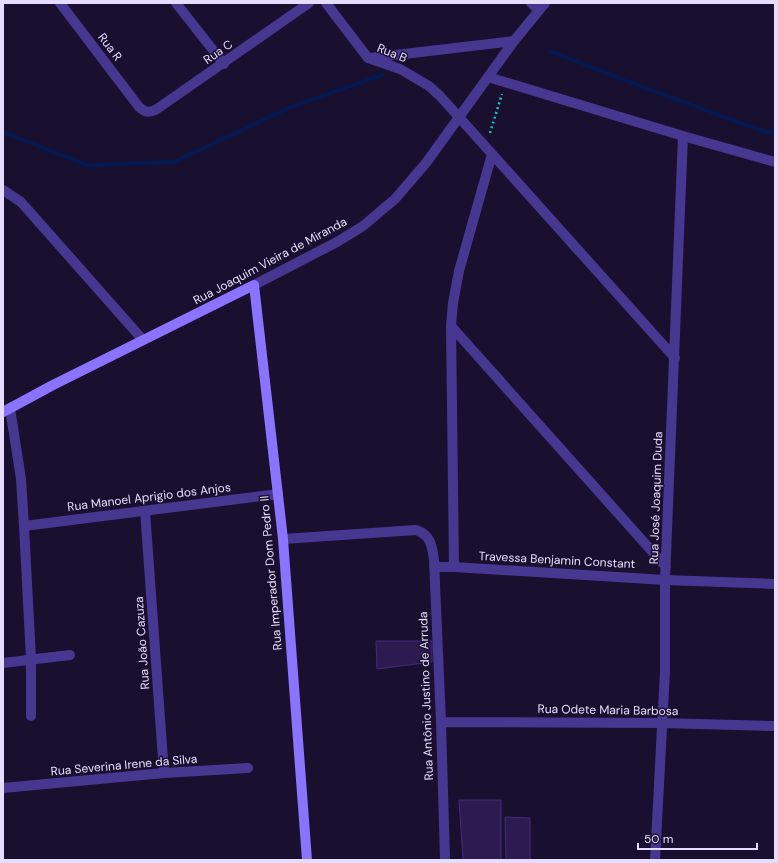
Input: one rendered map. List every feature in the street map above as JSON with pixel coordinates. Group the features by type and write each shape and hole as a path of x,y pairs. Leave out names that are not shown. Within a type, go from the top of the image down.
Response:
{"main road":[{"name":"Rua Joaquim Vieira de Miranda","path":"7,410 53,385 254,285"},
{"name":"Rua Imperador Dom Pedro II","path":"254,285 283,539 307,860"}],"street":[{"name":"Rua R","path":"60,3 139,107"},
{"path":"176,3 224,64"},
{"name":"Rua C","path":"139,107 145,112 151,112 157,109 224,64 309,3"},
{"name":"Rua B","path":"326,3 368,58 400,69 429,86 440,96 674,358"},
{"path":"531,3 542,6"},
{"name":"Rua Joaquim Vieira de Miranda","path":"254,285 337,242 363,226 395,199 426,163 514,40 542,6"},
{"path":"368,58 514,40"},
{"path":"488,77 775,162"},
{"name":"Rua José Joaquim Duda","path":"655,860 661,723 665,671 665,580 683,136"},
{"path":"454,567 451,326 453,303 459,271 492,154"},
{"path":"3,190 20,202 143,340"},
{"path":"451,326 666,567"},
{"path":"7,410 21,479 31,659 31,716"},
{"name":"Rua Manoel Aprigio dos Anjos","path":"24,526 278,494"},
{"name":"Rua João Cazuza","path":"145,511 164,773"},
{"name":"Rua Antônio Justino de Arruda","path":"283,539 416,530 424,533 428,539 432,549 434,567 442,722 445,860"},
{"name":"Travessa Benjamin Constant","path":"434,567 665,580 775,584"},
{"path":"3,663 70,655"},
{"name":"Rua Odete Maria Barbosa","path":"442,722 661,723 775,726"},
{"name":"Rua Severina Irene da Silva","path":"3,788 164,773 248,768"}],"path":[{"path":"492,154 490,133 506,82"}],"building":[{"path":"376,641 432,641 432,662 377,669"},
{"path":"459,800 501,800 501,860 463,860"},
{"path":"505,817 530,818 530,860 506,860"}],"waterway":[{"path":"550,51 765,132 775,132"},
{"path":"3,132 87,165 174,162 293,106 382,75"}]}
